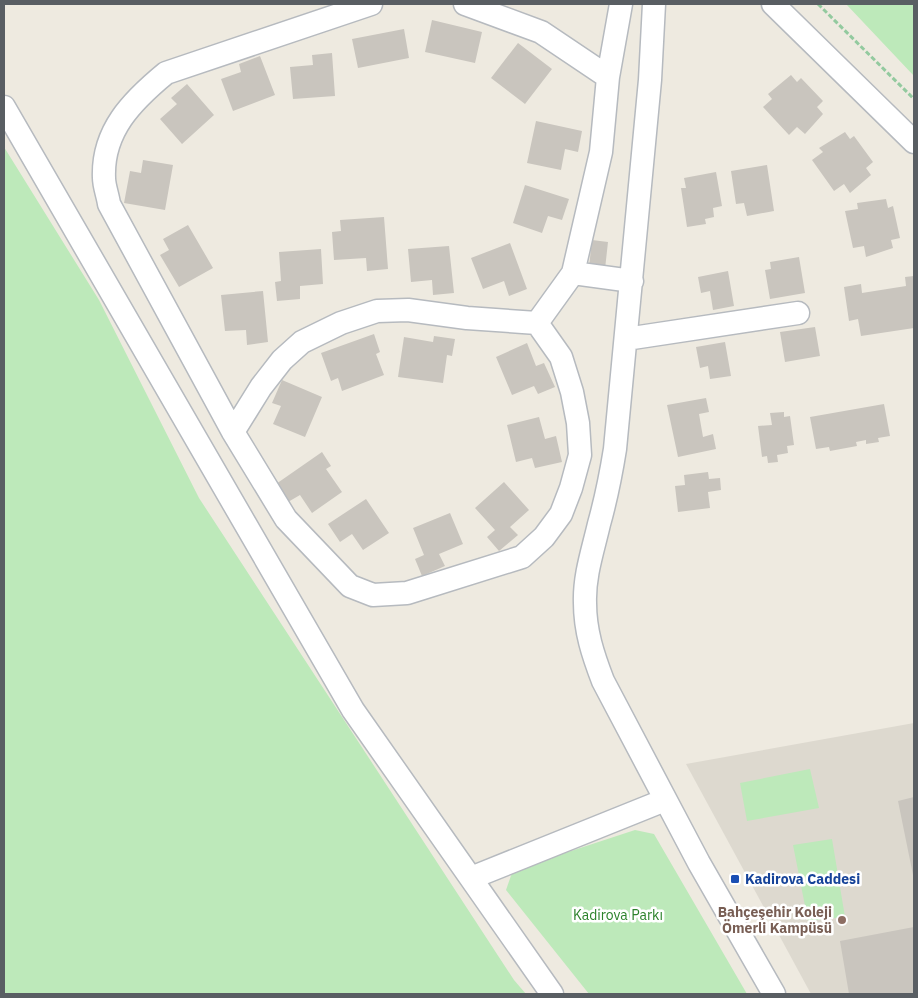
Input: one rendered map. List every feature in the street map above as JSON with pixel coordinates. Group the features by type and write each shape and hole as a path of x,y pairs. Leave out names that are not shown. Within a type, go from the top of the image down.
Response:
{"street":[{"path":"371,4 166,73 142,93 123,116 108,142 104,178 109,204 233,432 286,519 350,586 373,595 407,593 522,557 544,537 561,514 571,488 580,455 578,423 572,392 561,357 537,323"},
{"path":"465,4 541,32 608,77"},
{"path":"537,323 573,273 601,152 608,77 621,4"},
{"path":"654,4 650,80 632,281 612,472 586,580 586,624 594,659 603,681 699,863 774,994"},
{"path":"773,4 914,142"},
{"path":"4,107 354,710 552,994"},
{"path":"573,273 632,281"},
{"path":"233,432 261,387 282,360 302,342 341,324 377,312 408,310 467,318 537,323"},
{"path":"626,339 798,312"},
{"path":"471,878 665,800"}],"path":[{"path":"818,4 914,99"}],"shaded area":[{"name":"Bahçeşehir Koleji Ömerli Kampüsü","path":"914,723 914,994 811,994 686,764"}],"green space":[{"path":"846,4 914,4 914,76"},
{"path":"4,147 99,300 199,498 514,980 526,994 4,994"},
{"path":"810,769 819,808 747,821 740,783"},
{"name":"Kadirova Parkı","path":"635,830 654,834 747,994 589,994 506,890 513,870"},
{"path":"832,839 845,917 808,921 793,845"}],"building":[{"path":"432,20 482,32 475,63 425,52"},
{"path":"404,29 409,58 358,68 352,39"},
{"path":"518,43 552,69 525,104 491,78"},
{"path":"332,53 335,96 293,99 290,67 313,65 312,55"},
{"path":"260,56 275,95 233,111 221,79 241,72 239,64"},
{"path":"791,75 797,82 801,78 823,101 817,107 823,114 805,134 797,127 789,135 763,107 772,99 768,94"},
{"path":"187,84 214,115 182,144 160,119 177,104 171,98"},
{"path":"536,121 582,131 578,152 565,149 561,170 527,163"},
{"path":"845,132 850,139 854,136 873,162 866,168 871,175 850,193 844,184 834,191 812,160 823,152 819,148"},
{"path":"143,160 173,165 165,210 124,203 130,171 141,173"},
{"path":"767,165 774,211 747,216 744,203 736,204 731,171"},
{"path":"716,172 722,206 713,208 714,217 705,219 706,224 687,227 681,188 686,188 684,178"},
{"path":"525,185 569,199 562,220 548,216 542,233 513,223"},
{"path":"886,199 888,208 893,206 900,238 891,240 893,248 866,257 864,246 853,248 845,211 858,209 857,203"},
{"path":"384,217 388,269 367,271 366,258 334,260 332,232 341,231 340,220"},
{"path":"188,225 213,268 179,287 160,255 169,250 163,239"},
{"path":"592,240 608,242 605,269 589,267"},
{"path":"510,243 527,289 509,296 504,281 483,289 471,258"},
{"path":"449,246 454,293 433,295 432,280 411,282 408,249"},
{"path":"321,249 323,284 300,286 300,299 277,301 275,282 281,281 279,252"},
{"path":"799,257 805,293 770,299 765,270 771,269 770,262"},
{"path":"728,271 734,306 713,310 710,291 701,293 698,277"},
{"path":"914,276 914,328 861,336 858,319 849,321 844,287 861,284 862,293 906,286 905,277"},
{"path":"263,291 268,342 247,345 246,330 225,331 221,295"},
{"path":"815,327 820,356 785,362 780,332"},
{"path":"374,334 380,352 376,354 384,375 342,391 338,378 331,381 321,353"},
{"path":"434,336 455,339 452,356 447,355 443,383 398,377 404,337 433,342"},
{"path":"725,342 731,376 710,379 708,366 700,368 696,347"},
{"path":"527,343 536,366 544,363 555,387 538,394 534,386 512,395 496,357"},
{"path":"282,380 322,397 305,437 273,424 281,406 272,403"},
{"path":"706,398 709,412 699,414 703,437 713,434 716,449 678,457 667,405"},
{"path":"884,404 890,436 878,438 879,442 866,444 866,440 856,442 857,446 830,451 829,447 816,449 810,417"},
{"path":"784,412 784,417 790,416 794,445 787,446 788,453 777,455 778,462 768,463 767,456 762,457 758,426 772,425 770,413"},
{"path":"539,417 545,439 556,436 562,462 535,468 532,458 516,462 507,425"},
{"path":"322,452 331,466 326,469 342,492 312,513 300,495 288,502 276,484"},
{"path":"708,472 709,479 720,478 721,490 708,492 710,508 678,512 675,486 685,485 684,475"},
{"path":"504,482 529,510 510,527 518,535 499,551 487,537 495,530 475,508"},
{"path":"366,499 389,533 363,550 352,534 340,542 328,524"},
{"path":"450,513 463,544 439,554 445,566 422,576 415,559 424,555 413,528"},
{"path":"914,797 914,875 913,875 898,801"},
{"path":"914,927 914,994 849,994 840,941"}],"place":[{"name":"Kadirova Caddesi","path":"735,879"},
{"name":"Bahçeşehir Koleji Ömerli Kampüsü","path":"842,920"}]}
